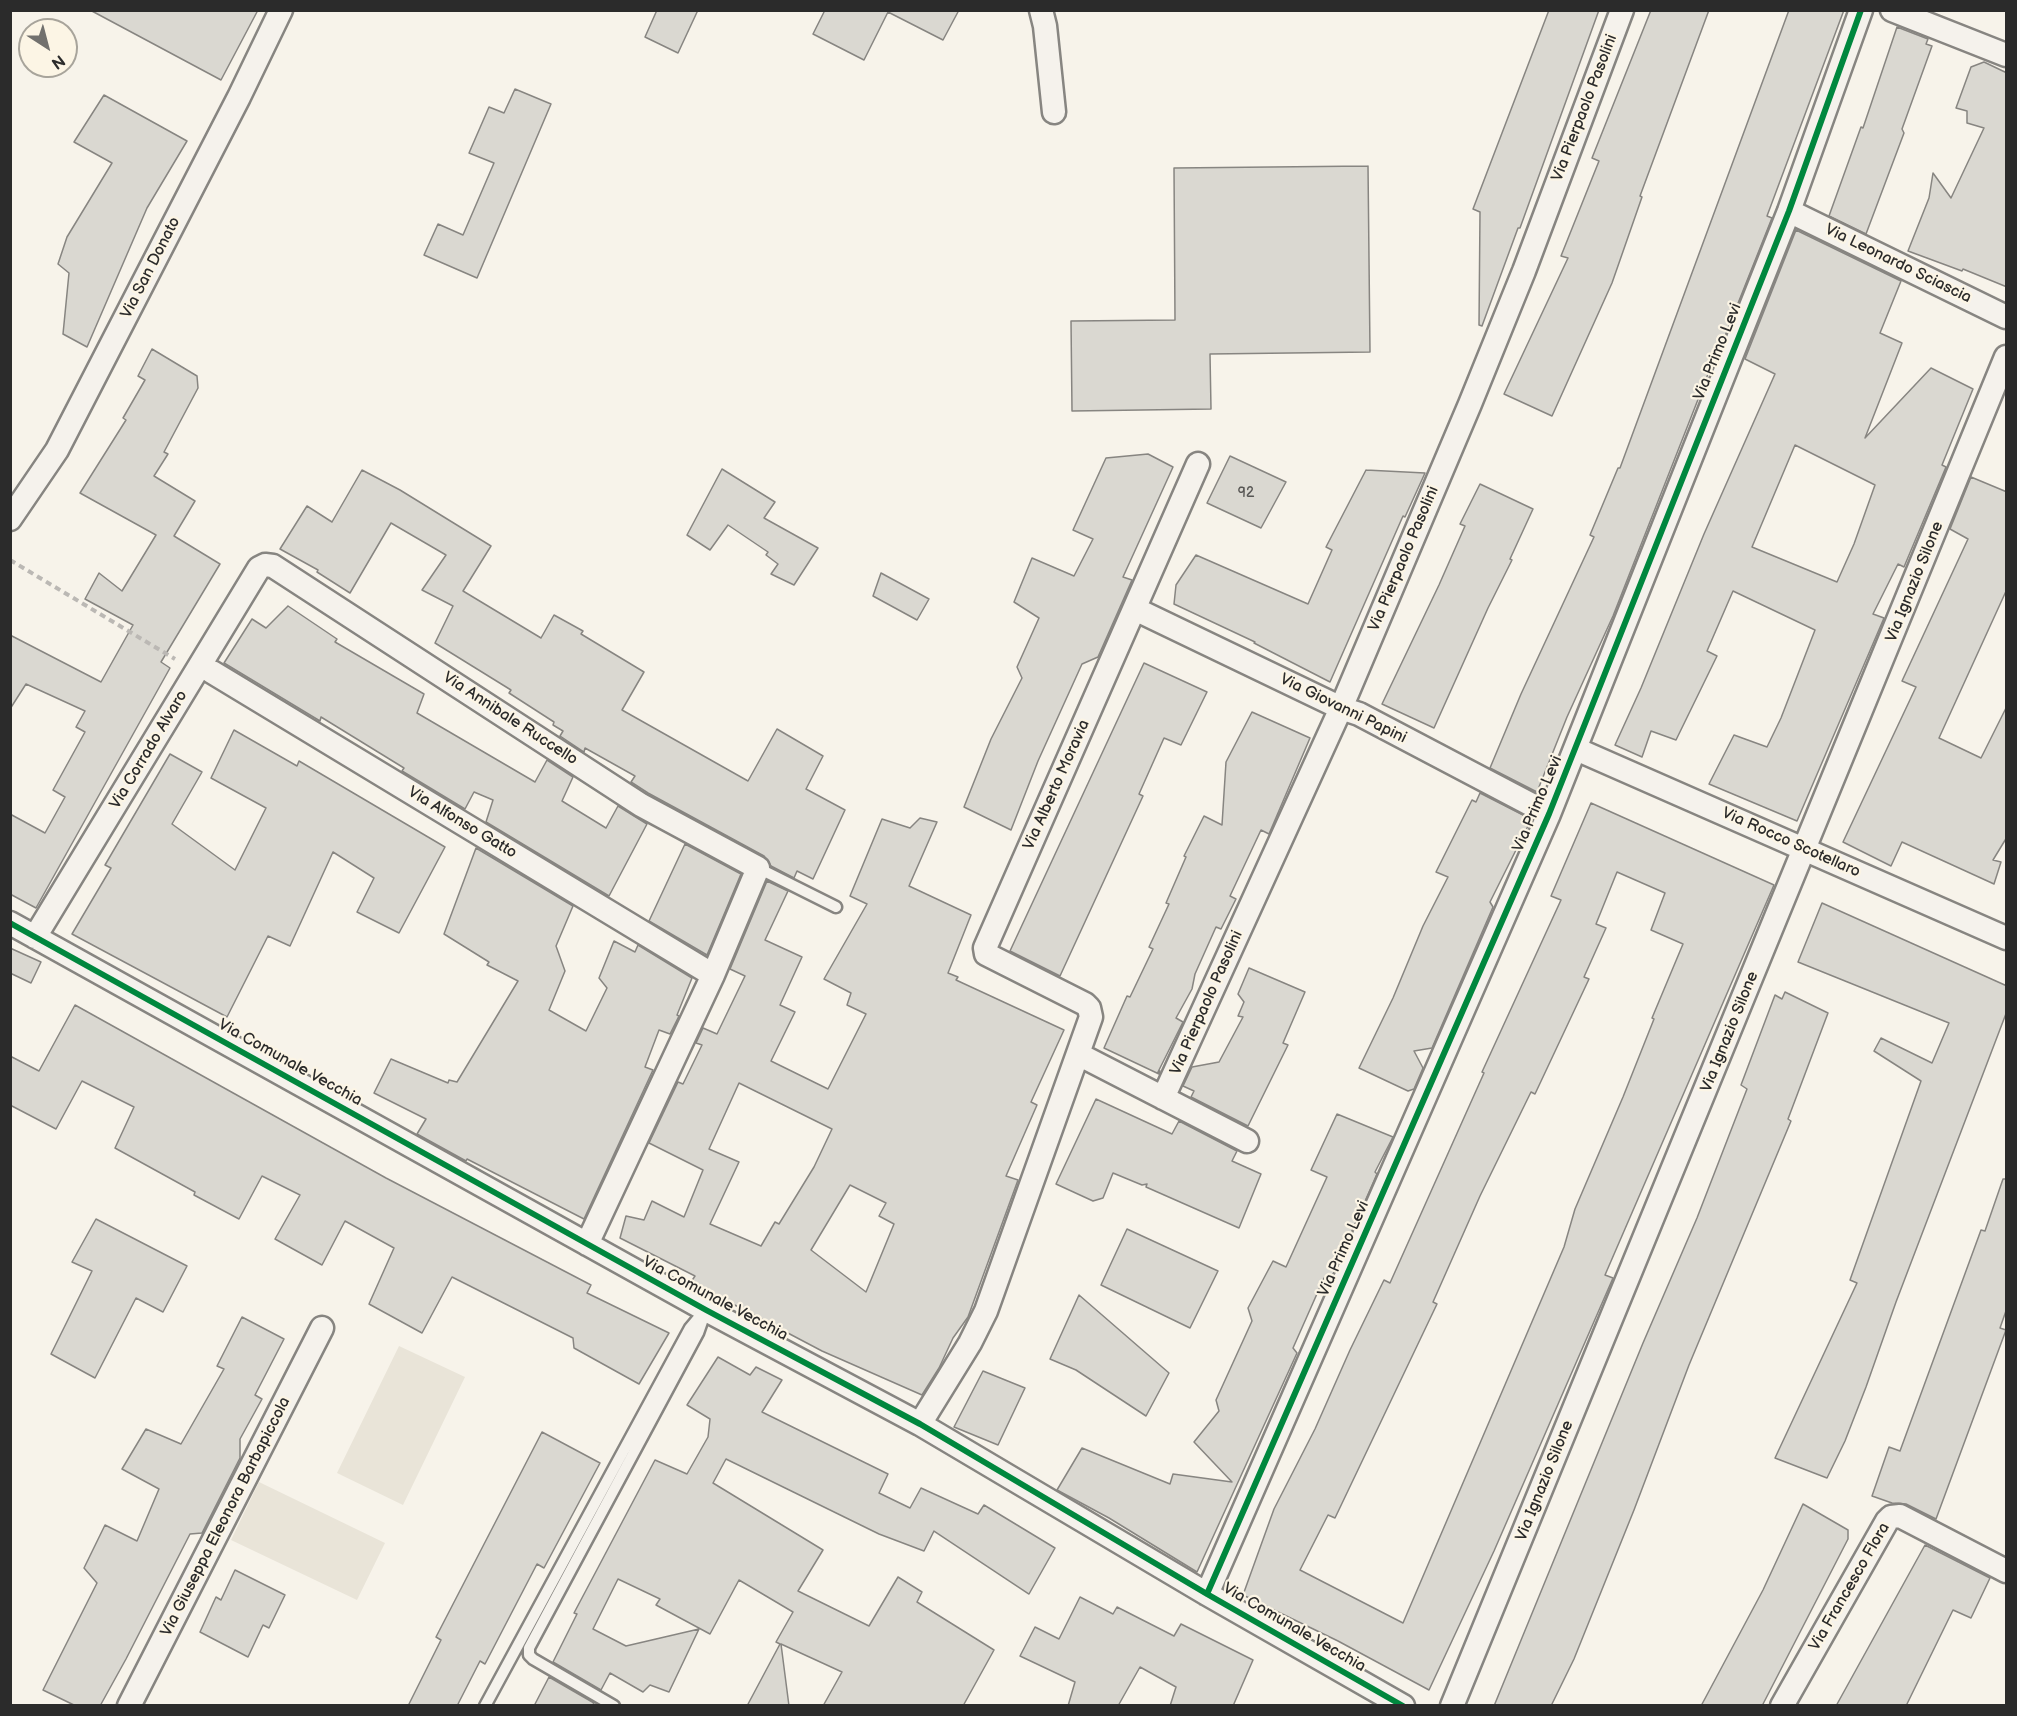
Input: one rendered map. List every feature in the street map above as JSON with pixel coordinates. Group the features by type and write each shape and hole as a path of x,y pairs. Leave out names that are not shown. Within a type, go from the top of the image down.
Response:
{"street":[{"name":"Via San Donato","path":"10,519 57,450 234,107 281,10"},
{"path":"1041,10 1045,26 1054,112"},
{"name":"Via Pierpaolo Pasolini","path":"1163,1098 1341,708 1470,404 1524,271 1622,10"},
{"name":"Via Primo Levi","path":"1208,1594 1576,749 1789,211 1861,10"},
{"path":"1892,10 2007,54"},
{"name":"Via Leonardo Sciascia","path":"1789,211 2007,317"},
{"name":"Via Ignazio Silone","path":"1452,1706 2007,357"},
{"name":"Via Alberto Moravia","path":"920,1424 970,1343 986,1311 1091,1020 1089,1008 986,954 984,950 1198,464"},
{"name":"Via Corrado Alvaro","path":"35,937 204,672 259,568 265,565"},
{"name":"Via Annibale Ruccello","path":"265,565 273,566 641,805 758,868"},
{"name":"Via Giovanni Papini","path":"1135,609 1341,708 1359,714 1549,814"},
{"name":"Via Alfonso Gatto","path":"204,672 713,975"},
{"name":"Via Rocco Scotellaro","path":"1576,749 2007,938"},
{"path":"587,1244 713,975 758,868"},
{"name":"Via Comunale Vecchia","path":"10,923 706,1310 920,1424 1403,1706"},
{"path":"1078,1054 1247,1141"},
{"name":"Via Giuseppa Eleonora Barbapiccola","path":"129,1706 322,1328"},
{"name":"Via Francesco Flora","path":"1782,1706 1891,1517 1900,1516 2007,1571"}],"lane":[{"name":"Via Annibale Ruccello","path":"758,868 836,907"},
{"path":"485,1706 690,1328 706,1310"},
{"path":"614,1706 533,1659 529,1655 529,1648 698,1333 706,1310"}],"path":[{"path":"10,560 204,672"}],"shaded area":[{"path":"399,1346 465,1377 403,1505 337,1473"},
{"path":"259,1482 385,1543 357,1600 231,1540"}],"building":[{"path":"90,10 258,10 221,80"},
{"path":"657,10 698,10 678,53 645,37"},
{"path":"825,10 959,10 943,40 888,12 864,60 813,34"},
{"path":"1549,10 1599,10 1482,326 1479,325 1480,212 1473,209"},
{"path":"1651,10 1709,10 1640,196 1642,197 1612,283 1552,416 1504,394 1568,258 1561,256 1599,161 1592,158"},
{"path":"1789,10 1844,10 1767,216 1772,218 1613,616 1567,717 1537,792 1490,768 1521,694 1594,537 1590,535 1618,468 1620,468"},
{"path":"1897,27 1928,39 1926,44 1932,46 1902,129 1904,133 1866,234 1829,216 1861,127 1863,128"},
{"path":"1984,62 2007,73 2007,287 1963,269 1962,271 1908,251 1929,198 1933,173 1951,198 1984,128 1967,123 1967,111 1956,108 1971,67"},
{"path":"515,89 551,104 477,278 424,255 438,224 463,235 494,163 469,153 489,107 504,113"},
{"path":"104,95 187,141 147,208 87,347 63,334 69,273 58,264 67,237 112,163 74,142"},
{"path":"1368,166 1370,352 1210,354 1211,409 1072,411 1071,321 1175,320 1174,168"},
{"path":"1796,230 1901,281 1880,333 1902,343 1865,438 1931,368 1973,389 1942,465 1946,467 1904,567 1898,564 1873,614 1884,618 1797,821 1709,784 1734,735 1767,747 1781,718 1815,630 1733,591 1707,651 1717,656 1676,740 1651,731 1642,757 1615,745 1641,688 1704,534 1775,374 1745,359","holes":["1795,445 1875,485 1854,544 1837,582 1752,547"]},
{"path":"152,349 197,376 198,388 164,452 168,454 154,476 195,501 174,536 220,564 161,662 170,668 36,908 10,894 10,814 45,833 65,797 53,790 85,732 76,727 85,711 26,684 10,709 10,635 101,682 133,625 85,599 99,573 122,591 156,535 80,493 126,420 123,418 145,380 138,376"},
{"path":"1148,454 1173,467 1123,577 1132,580 1098,657 1082,664 1038,761 1011,830 964,807 991,739 1022,678 1017,667 1039,618 1014,602 1032,558 1074,576 1093,539 1073,530 1106,458"},
{"path":"1230,456 1286,482 1261,528 1207,503"},
{"path":"722,469 775,502 764,518 818,548 794,585 771,574 778,564 766,555 768,552 728,525 710,550 687,535"},
{"path":"362,470 400,490 491,546 463,591 541,638 554,615 583,631 581,634 644,672 622,710 748,781 777,729 823,756 806,789 845,810 813,879 797,871 794,878 771,866 764,856 648,793 631,782 635,776 585,748 584,752 560,736 563,731 553,725 554,722 509,693 511,690 435,643 453,606 422,590 446,555 391,523 350,593 317,572 318,570 280,549 307,506 332,522"},
{"path":"1366,470 1425,473 1405,517 1403,516 1330,682 1255,642 1174,604 1176,585 1196,555 1308,604 1332,550 1326,547"},
{"path":"1971,477 2007,492 2007,589 1939,738 1981,758 2007,706 2007,837 1993,860 2001,862 1994,884 1902,842 1891,866 1843,842 1916,687 1902,681 1968,539 1950,529"},
{"path":"1480,484 1533,509 1510,559 1512,560 1434,728 1382,704 1439,585 1465,526 1460,524"},
{"path":"881,573 929,599 917,620 873,596"},
{"path":"288,606 337,639 335,642 424,694 417,713 535,782 547,760 573,777 562,801 606,828 618,806 647,824 609,896 486,822 493,800 474,792 465,809 402,771 404,768 321,717 320,721 224,663 252,619 266,628"},
{"path":"1144,663 1207,692 1181,745 1164,738 1139,794 1143,796 1060,976 1010,951"},
{"path":"1252,712 1310,738 1269,834 1261,830 1230,896 1236,899 1221,929 1216,927 1195,974 1192,989 1176,1018 1183,1022 1159,1074 1104,1048 1127,996 1130,997 1153,949 1149,947 1169,904 1166,903 1186,857 1184,856 1204,816 1222,825 1226,762"},
{"path":"234,730 297,766 299,761 445,847 399,933 357,912 374,878 333,852 290,946 268,936 227,1017 72,934 111,868 105,865 170,754 202,772 172,824 235,870 266,808 211,778"},
{"path":"1480,793 1527,817 1524,824 1528,826 1490,902 1493,907 1432,1048 1414,1051 1423,1068 1414,1089 1408,1091 1359,1068 1393,998 1423,926 1448,877 1436,872 1472,800 1476,802"},
{"path":"1591,803 1774,885 1605,1275 1613,1278 1494,1551 1429,1690 1338,1641 1243,1595 1274,1509 1315,1429 1384,1280 1390,1283 1484,1073 1482,1072 1561,900 1551,896","holes":["1617,872 1665,893 1651,930 1683,944 1652,1018 1654,1019 1623,1097 1575,1209 1564,1247 1403,1623 1300,1570 1328,1515 1335,1518 1437,1304 1433,1302 1480,1196 1531,1092 1535,1094 1589,979 1584,977 1606,928 1596,924"]},
{"path":"920,818 937,822 909,886 971,915 948,973 958,977 956,980 1064,1030 1031,1102 1037,1105 1006,1176 1018,1180 968,1317 953,1338 939,1368 922,1395 822,1351 691,1282 695,1276 620,1238 626,1216 644,1220 652,1201 684,1217 703,1170 649,1143 678,1082 683,1084 702,1045 696,1043 703,1028 717,1034 745,976 730,969 767,881 788,891 765,940 802,957 780,1005 795,1012 771,1061 828,1089 866,1014 847,1005 851,993 824,979 867,904 850,896 882,819 910,828","holes":["739,1083 832,1129 814,1167 779,1224 775,1222 761,1246 710,1224 739,1162 709,1149","850,1185 886,1203 879,1216 894,1224 866,1292 811,1250"]},
{"path":"685,844 741,874 707,955 649,921"},
{"path":"476,848 573,906 556,946 565,971 549,1010 586,1031 607,988 599,978 614,941 635,952 638,945 692,978 670,1034 659,1030 645,1067 653,1070 584,1219 467,1159 466,1161 417,1134 426,1119 374,1093 391,1059 448,1083 449,1080 457,1082 518,981 487,965 489,962 444,934"},
{"path":"1822,903 2007,986 2007,1011 1866,1387 1845,1441 1827,1478 1775,1458 1857,1283 1850,1280 1921,1081 1874,1051 1881,1038 1932,1063 1949,1023 1798,962"},
{"path":"10,948 41,962 31,983 10,973"},
{"path":"1249,968 1305,992 1283,1043 1288,1045 1248,1126 1191,1097 1194,1091 1183,1086 1192,1067 1219,1062 1243,1017 1238,1016 1244,1002 1238,994"},
{"path":"1785,992 1828,1013 1788,1119 1791,1121 1689,1365 1574,1659 1551,1706 1494,1706 1643,1343 1697,1218 1747,1089 1741,1085 1775,995 1782,999"},
{"path":"75,1005 386,1178 591,1285 587,1293 669,1333 639,1384 574,1348 573,1338 452,1277 422,1333 369,1304 394,1248 345,1221 322,1265 275,1239 300,1195 262,1176 239,1219 115,1148 134,1107 82,1081 56,1129 10,1105 10,1056 39,1071"},
{"path":"1096,1099 1172,1134 1179,1121 1237,1151 1232,1161 1261,1174 1239,1228 1146,1187 1147,1184 1142,1185 1113,1173 1103,1198 1093,1201 1056,1184"},
{"path":"1337,1114 1393,1137 1375,1172 1377,1174 1330,1281 1324,1278 1293,1348 1297,1353 1197,1572 1109,1518 1057,1490 1082,1448 1170,1484 1173,1474 1232,1482 1194,1442 1219,1411 1216,1400 1252,1321 1248,1308 1273,1261 1286,1267 1327,1177 1311,1170"},
{"path":"2003,1179 2007,1179 2007,1308 2000,1328 2006,1330 1936,1519 1906,1504 1892,1503 1872,1496 1889,1447 1900,1451 1981,1230 1985,1231"},
{"path":"96,1219 187,1266 163,1312 136,1298 95,1378 51,1354 92,1271 72,1262"},
{"path":"1127,1229 1218,1271 1190,1328 1101,1285"},
{"path":"1079,1295 1169,1373 1146,1416 1076,1370 1050,1359"},
{"path":"242,1317 284,1339 255,1395 262,1399 240,1439 240,1458 202,1533 190,1534 100,1706 76,1706 43,1690 97,1583 84,1568 105,1525 137,1541 159,1489 122,1469 146,1429 181,1444 224,1369 217,1366"},
{"path":"718,1357 750,1375 756,1367 782,1380 762,1412 888,1474 879,1493 910,1508 921,1488 978,1514 984,1505 1055,1548 1029,1594 934,1531 924,1551 879,1534 726,1459 713,1483 823,1550 798,1591 869,1626 898,1577 922,1592 917,1602 994,1650 963,1706 823,1706 842,1672 781,1644 789,1706 747,1706 780,1644 776,1642 793,1612 739,1580 710,1634 656,1605 660,1599 618,1579 593,1629 626,1646 699,1629 669,1692 650,1685 643,1692 610,1673 601,1690 553,1662 577,1614 574,1613 655,1460 687,1474 708,1437 710,1419 687,1405"},
{"path":"983,1371 1025,1388 998,1445 954,1427"},
{"path":"542,1432 600,1463 544,1568 537,1564 485,1664 480,1661 457,1706 408,1706 441,1640 436,1637"},
{"path":"1803,1504 1848,1530 1848,1539 1762,1706 1701,1706 1763,1590"},
{"path":"1925,1545 1990,1578 1971,1618 1953,1610 1906,1706 1836,1706"},
{"path":"235,1570 285,1595 269,1628 263,1625 248,1657 200,1632 216,1597 221,1600"},
{"path":"1080,1597 1113,1614 1117,1607 1174,1636 1181,1624 1253,1660 1233,1706 1170,1706 1176,1687 1140,1667 1118,1706 1068,1706 1075,1682 1020,1656 1035,1627 1059,1639"},
{"path":"549,1677 594,1703 592,1706 534,1706"}],"cycle path":[{"path":"1207,1594 1549,814 1789,211 1861,10"},
{"path":"10,923 706,1310 920,1424 1207,1594 1403,1706"}]}
